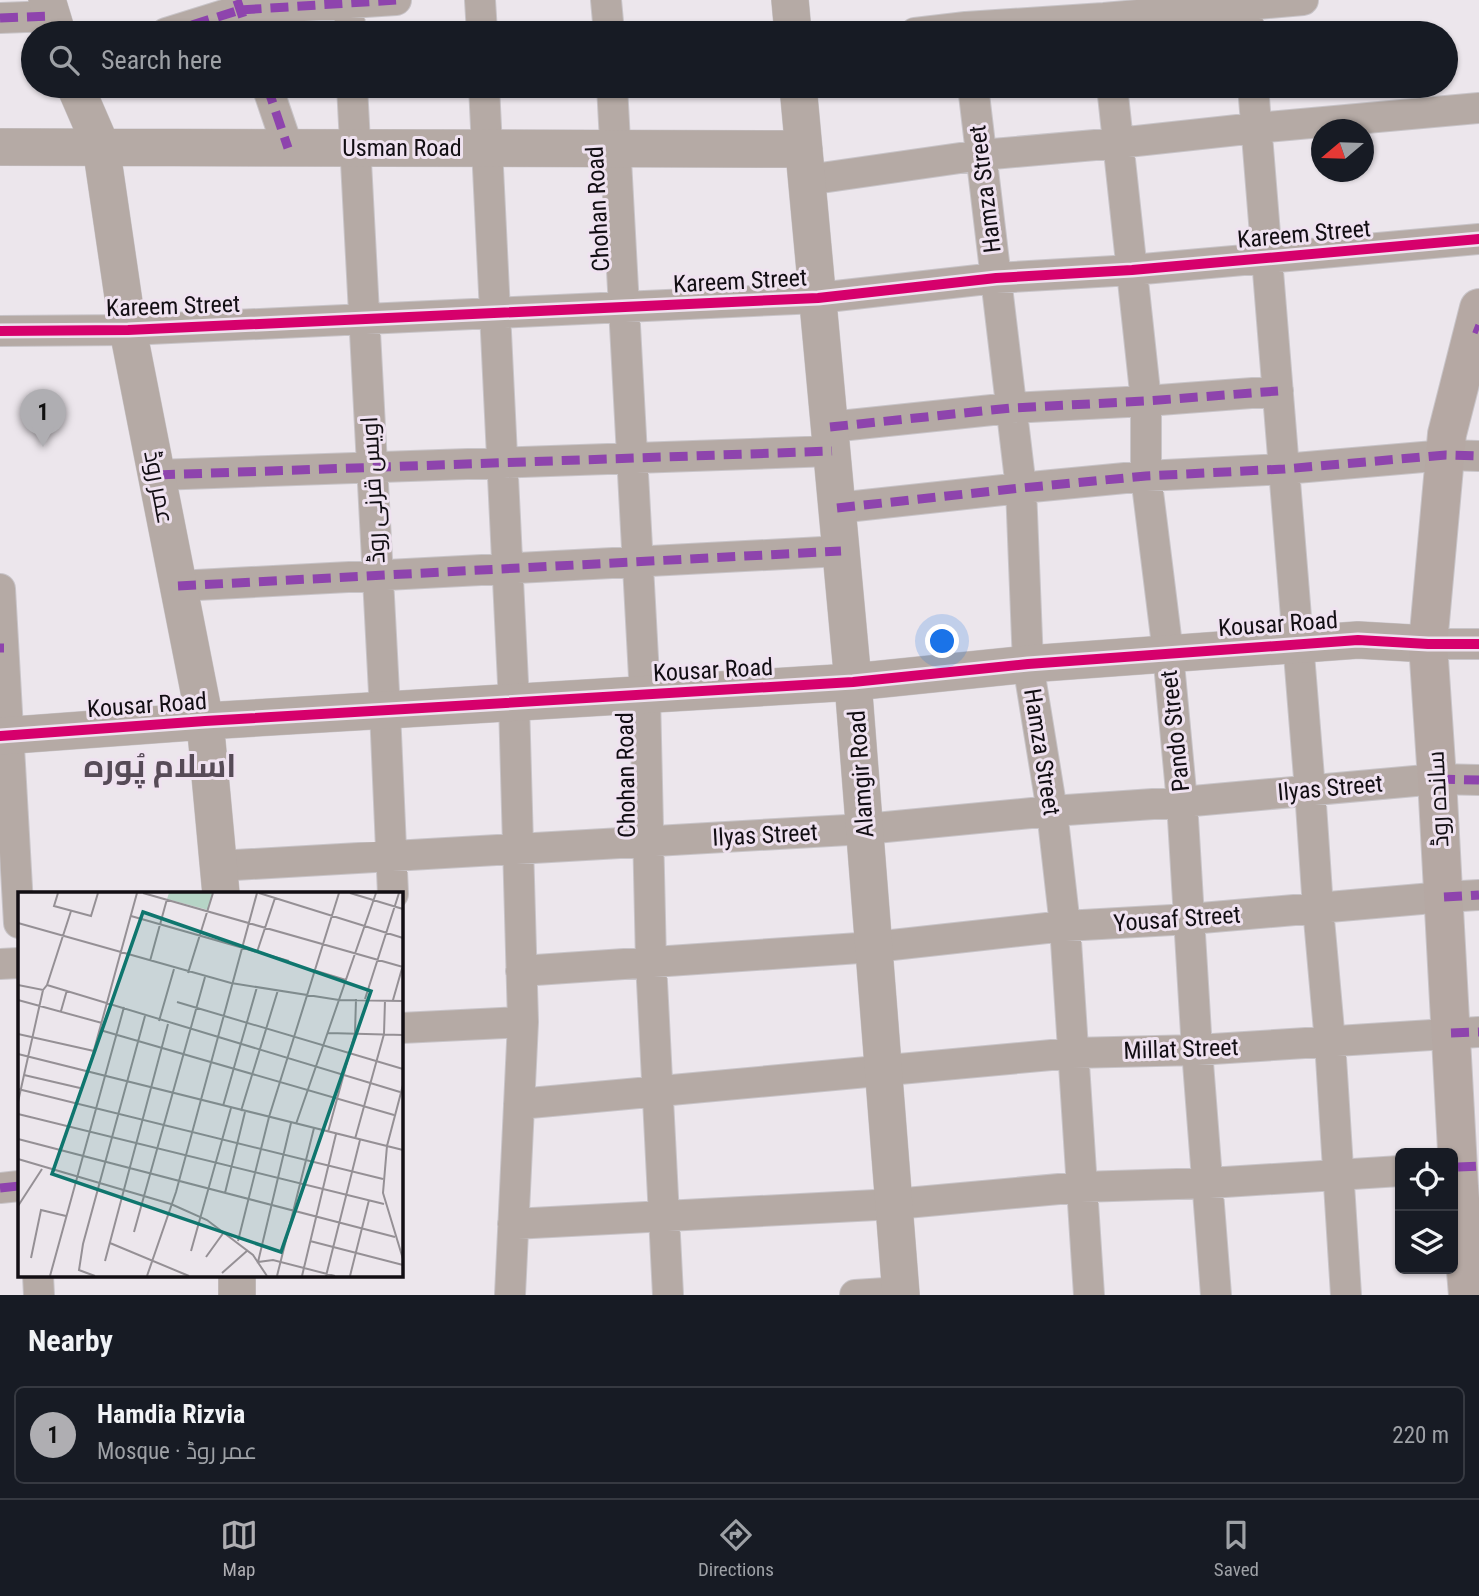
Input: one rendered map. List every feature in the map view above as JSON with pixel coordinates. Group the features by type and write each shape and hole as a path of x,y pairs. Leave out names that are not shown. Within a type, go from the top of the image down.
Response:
{"main road":[{"name":"ساندہ روڈ","path":"1468,1295 1463,1167 1465,1033 1461,896 1437,779 1427,644 1462,456 1447,434 1477,322"}],"street":[{"path":"214,21 242,14 349,2 396,0"},
{"path":"480,0 481,21"},
{"path":"607,0 608,21"},
{"path":"790,0 792,21"},
{"path":"966,20 1247,13 1303,0"},
{"path":"349,2 350,21"},
{"path":"0,18 52,16"},
{"name":"عمر روڈ","path":"80,98 101,146 128,330 205,721 220,880"},
{"path":"271,98 288,148"},
{"name":"اویس قرنی روڈ","path":"352,98 393,892"},
{"path":"485,98 514,703 522,971 523,1022 510,1295"},
{"name":"Chohan Road","path":"613,98 645,695 651,962 668,1295"},
{"name":"Alamgir Road","path":"799,98 853,682 901,1294"},
{"name":"Hamza Street","path":"974,98 1021,488 1028,664 1052,811 1065,926 1089,1295"},
{"name":"Pando Street","path":"1113,98 1146,401 1146,476 1168,653 1182,802 1216,1295"},
{"path":"1254,98 1330,1042 1346,1295"},
{"path":"806,164 981,155 1118,144 1256,128 1479,108"},
{"name":"Usman Road","path":"0,147 616,149 806,164"},
{"name":"Kareem Street","path":"0,331 128,330 818,298 996,278 1132,270 1479,239"},
{"path":"157,475 632,458 831,439 1011,408 1278,391"},
{"path":"837,508 1146,476 1462,456"},
{"path":"178,586 841,551"},
{"path":"0,589 5,736 18,910"},
{"name":"Kousar Road","path":"5,736 205,721 853,682 1028,664 1358,640 1427,644"},
{"path":"1427,644 1479,644"},
{"name":"Ilyas Street","path":"220,880 392,856 865,829 1437,779 1479,780"},
{"name":"Yousaf Street","path":"522,971 874,947 1065,926 1190,919 1461,896"},
{"path":"0,964 18,963"},
{"path":"402,1028 523,1022"},
{"name":"Millat Street","path":"519,1104 1073,1053 1197,1050 1465,1033"},
{"path":"513,1224 895,1204 1082,1187 1209,1183 1395,1171"},
{"path":"0,1188 18,1186"},
{"path":"855,1295 901,1294"}],"marked path":[{"path":"237,0 244,21"},
{"path":"205,21 240,10 396,0"},
{"path":"0,18 52,16"},
{"path":"271,98 288,148"},
{"path":"1474,328 1479,330"},
{"path":"830,427 1011,408 1278,391"},
{"path":"157,475 832,451"},
{"path":"837,508 1146,476 1284,469 1446,455 1479,456"},
{"path":"178,586 841,551"},
{"path":"1437,779 1479,780"},
{"path":"1444,897 1479,895"},
{"path":"1451,1033 1479,1032"},
{"path":"1458,1167 1479,1166"},
{"path":"0,1188 18,1186"}],"cycle path":[{"path":"0,331 128,330 818,298 996,278 1132,270 1479,239"},
{"path":"0,736 853,682 1028,664 1358,640 1479,644"}],"place":[{"name":"Hamdia Rizvia","path":"43,447"}],"district":[{"name":"اسلام پُورہ","path":"160,766"}]}
